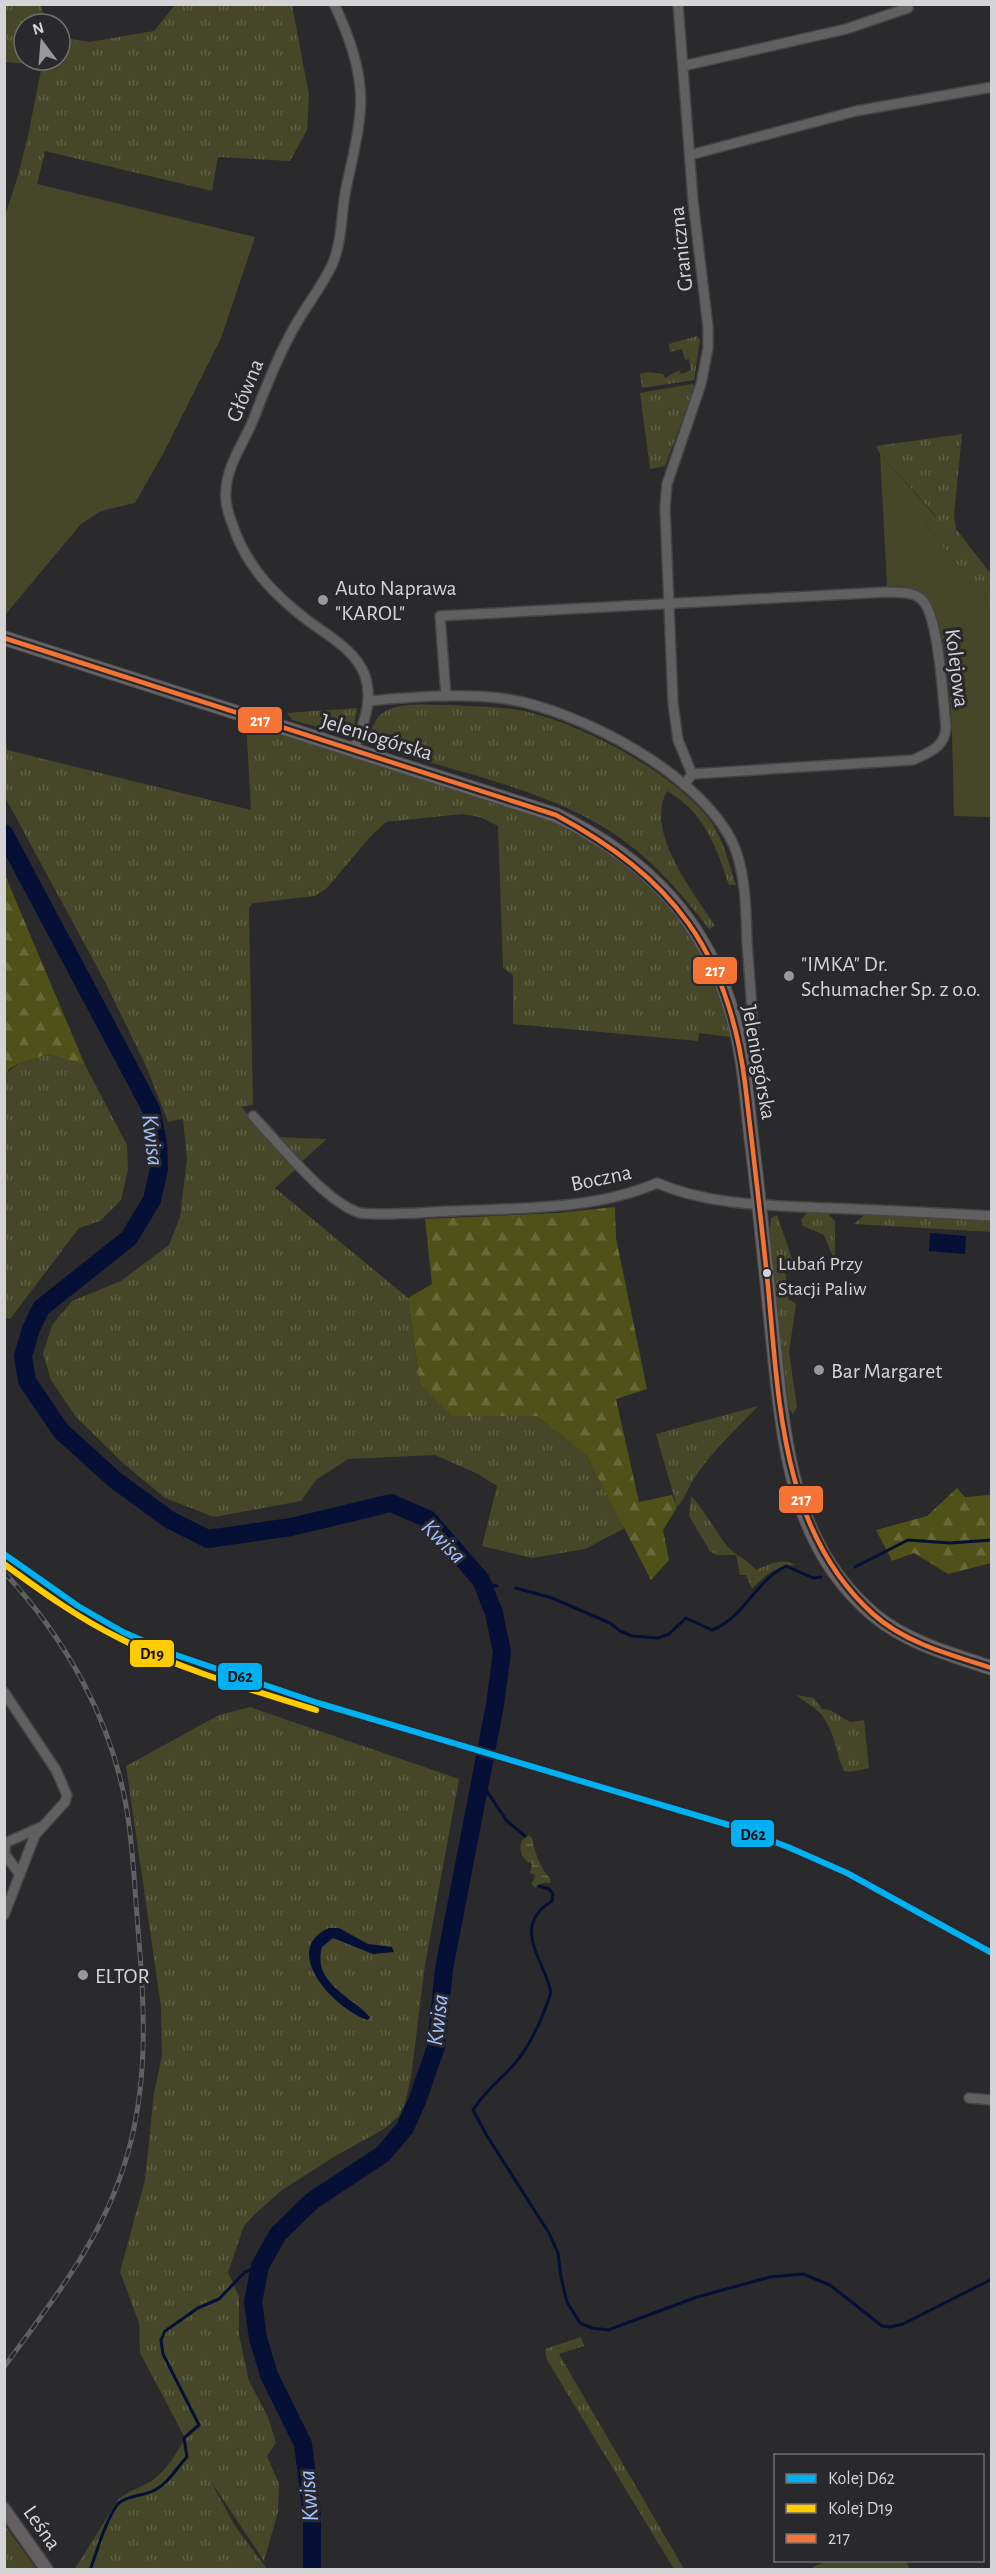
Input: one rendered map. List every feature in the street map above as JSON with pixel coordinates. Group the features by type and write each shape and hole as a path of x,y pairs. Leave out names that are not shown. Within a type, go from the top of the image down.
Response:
{"main road":[{"name":"Jeleniogórska","path":"4,638 556,815 602,838 658,884 700,938 714,964 726,996 740,1049 759,1204 772,1339 790,1470 807,1524 819,1549 854,1596 875,1616 913,1639 954,1656 992,1668"},
{"name":"Leśna","path":"4,2509 47,2570"}],"street":[{"name":"Główna","path":"334,4 353,53 361,96 341,234 333,262 319,290 299,319 265,387 225,490 228,512 249,562 266,584 354,658 365,675 368,701 354,751"},
{"name":"Graniczna","path":"669,604 665,508 667,484 700,384 708,348 708,327 690,155 678,4"},
{"path":"683,66 846,29 908,8"},
{"path":"690,155 856,111 992,87"},
{"name":"Kolejowa","path":"446,696 440,616 887,592 912,594 922,599 928,608 937,647 945,737 940,746 913,760 692,774"},
{"path":"669,604 673,703 678,740 692,774 684,784"},
{"name":"Jeleniogórska","path":"368,701 446,696 500,698 557,712 591,727 644,757 684,784 705,803 722,824 737,855 744,886 756,1064"},
{"name":"Boczna","path":"253,1116 327,1192 352,1210 360,1212 399,1214 586,1202 624,1196 657,1183 697,1197 759,1204 992,1216"},
{"path":"4,1692 56,1770 67,1795 65,1802 34,1835 4,1915"},
{"path":"20,1875 5,1854 5,1843 43,1826"},
{"path":"969,2098 992,2100"}],"green space":[{"path":"4,5 41,5 43,12 12,12 12,63 5,62"},
{"path":"175,5 292,5 309,95 307,130 290,161 218,157 212,191 45,151 37,185 17,179 41,72 72,72 72,39 89,42 154,31"},
{"path":"17,179 255,237 221,338 164,452 135,503 101,511 81,524 5,615 4,219"},
{"path":"697,336 700,340 694,380 642,388 640,374 647,372 663,374 665,378 679,370 681,374 691,370 689,359 685,360 682,349 670,352 669,344"},
{"path":"692,384 695,386 665,466 650,469 640,393"},
{"path":"962,434 954,515 956,529 991,574 991,608 926,525 936,516 880,454 876,446"},
{"path":"880,454 936,517 926,525 991,608 991,817 954,816 950,701 942,639 935,614 921,593 903,587 887,586"},
{"path":"408,705 450,705 522,711 554,720 601,740 649,767 670,782 689,798 711,822 724,848 736,885 729,885 707,831 699,820 680,799 667,791 662,807 662,825 667,843 674,862 715,926 709,929 681,894 650,862 600,825 538,796 375,746 373,743 371,735 374,724 388,710"},
{"path":"357,708 354,726 342,734 292,720 287,713"},
{"path":"246,722 514,808 581,834 624,862 661,897 692,938 721,995 730,1037 699,1033 698,1041 513,1024 513,975 503,968 498,826 480,817 462,814 386,822 369,838 327,888 315,896 253,903 249,908 253,1105 241,1107 298,1167 275,1188 408,1298 420,1384 452,1415 537,1416 587,1456 625,1528 585,1549 532,1558 482,1546 497,1486 478,1474 435,1455 348,1459 316,1480 301,1501 214,1517 165,1498 124,1464 76,1417 51,1380 43,1353 52,1325 72,1301 121,1281 169,1245 180,1217 187,1159 183,1119 168,1122 146,1066 104,980 5,797 4,724 7,750 251,810"},
{"path":"5,875 85,1065 49,1054 19,1063 9,1069 5,1078"},
{"path":"49,1054 85,1065 127,1145 128,1169 121,1200 100,1221 79,1228 10,1319 4,1318 4,1078 18,1064"},
{"path":"276,1137 327,1139 300,1163"},
{"path":"615,1207 616,1238 647,1389 616,1399 639,1502 672,1495 677,1507 663,1530 669,1560 651,1580 587,1456 537,1416 452,1416 420,1384 408,1298 432,1284 425,1219 557,1213"},
{"path":"808,1211 826,1212 835,1221 835,1262 824,1235 803,1226 801,1220"},
{"path":"777,1215 795,1267 792,1271 785,1269 788,1299 796,1304 789,1352 797,1407 793,1414 789,1409 767,1227 770,1227 771,1218"},
{"path":"864,1215 991,1221 991,1232 854,1224"},
{"path":"758,1406 704,1465 677,1507 656,1434"},
{"path":"957,1488 965,1497 991,1495 991,1563 948,1574 914,1553 892,1561 876,1530 927,1516"},
{"path":"691,1496 728,1546 756,1570 781,1561 796,1565 789,1565 771,1572 752,1589 746,1575 740,1575 736,1555 716,1555 710,1551 689,1516"},
{"path":"797,1695 814,1698 822,1709 830,1710 850,1722 864,1720 869,1768 844,1771 825,1720 818,1711"},
{"path":"250,1707 459,1779 425,1965 411,2077 405,2103 399,2116 384,2129 337,2155 282,2190 255,2214 244,2226 228,2272 239,2297 239,2335 249,2381 268,2417 276,2443 267,2456 279,2484 278,2512 264,2561 210,2480 235,2526 267,2569 74,2570 118,2500 160,2474 174,2457 185,2438 140,2353 139,2323 120,2272 145,2180 154,2093 162,2055 161,2007 126,1766 219,1715"},
{"path":"529,1835 538,1859 551,1883 543,1883 535,1887 532,1884 535,1875 530,1873 532,1864 523,1857 520,1847 522,1840"},
{"path":"581,2337 584,2346 559,2354 684,2569 674,2569 547,2360 545,2349"},
{"path":"4,2524 35,2567 37,2569 5,2569"},
{"path":"825,2562 906,2562 910,2569 814,2570 813,2567"}],"water":[{"path":"930,1233 966,1236 965,1254 929,1251"},
{"path":"329,1928 339,1928 368,1944 392,1947 394,1952 373,1954 333,1938 322,1947 320,1959 328,1979 335,1988 370,2017 368,2020 342,2005 329,1993 318,1979 311,1964 309,1950 315,1938"}],"waterway":[{"name":"Kwisa","path":"4,833 151,1109 158,1144 159,1169 152,1200 129,1238 41,1308 31,1329 23,1356 27,1381 61,1431 115,1480 170,1520 208,1539 291,1527 391,1503 428,1519 481,1580 494,1613 502,1652 495,1705 444,1969 436,2047 417,2101 405,2128 383,2154 312,2201 278,2234 260,2266 253,2302 258,2338 269,2375 303,2444 312,2516 312,2570"},
{"path":"855,1567 908,1540 950,1543 992,1540"},
{"path":"516,1588 552,1598 610,1623 620,1631 632,1636 658,1638 669,1634 686,1618 712,1630 723,1624 733,1617 766,1581 786,1566 813,1578 821,1577"},
{"path":"483,1584 497,1586"},
{"path":"480,1781 507,1821 525,1836"},
{"path":"539,1886 549,1889 553,1894 552,1901 540,1911 533,1921 532,1932 533,1943 551,1992 539,2024 522,2054 473,2110 549,2233 558,2253 567,2302 580,2323 592,2328 608,2330 697,2297 770,2277 803,2274 830,2285 882,2326 890,2327 903,2324 992,2279"},
{"path":"90,2570 105,2528 117,2505 124,2500 155,2490 164,2483 187,2457 184,2438 199,2425 163,2354 161,2340 165,2331 198,2308 219,2299 245,2272 260,2266"}],"railway":[{"path":"4,1562 71,1610 143,1649 209,1675 318,1703"},
{"path":"4,1572 47,1625 66,1653 98,1713 110,1745 127,1811 143,2002 140,2093 128,2153 118,2183 108,2208 82,2256 4,2367"}],"rail line":[{"name":"D62","path":"4,1554 78,1606 123,1632 176,1655 318,1703 729,1825 788,1847 847,1873 992,1953"},
{"name":"D19","path":"4,1564 74,1613 143,1649 216,1678 316,1710"}],"transit line":[{"name":"217","path":"4,638 556,815 597,839 663,892 688,923 709,956 725,994 737,1036 748,1108 782,1418 790,1462 802,1504 819,1544 843,1581 873,1614 899,1633 914,1640 992,1668"}],"place":[{"name":"Auto Naprawa \"KAROL\"","path":"323,600"},
{"name":"\"IMKA\" Dr. Schumacher Sp. z o.o.","path":"789,976"},
{"name":"Lubań Przy Stacji Paliw","path":"767,1273"},
{"name":"Bar Margaret","path":"819,1370"},
{"name":"ELTOR","path":"83,1975"}]}
